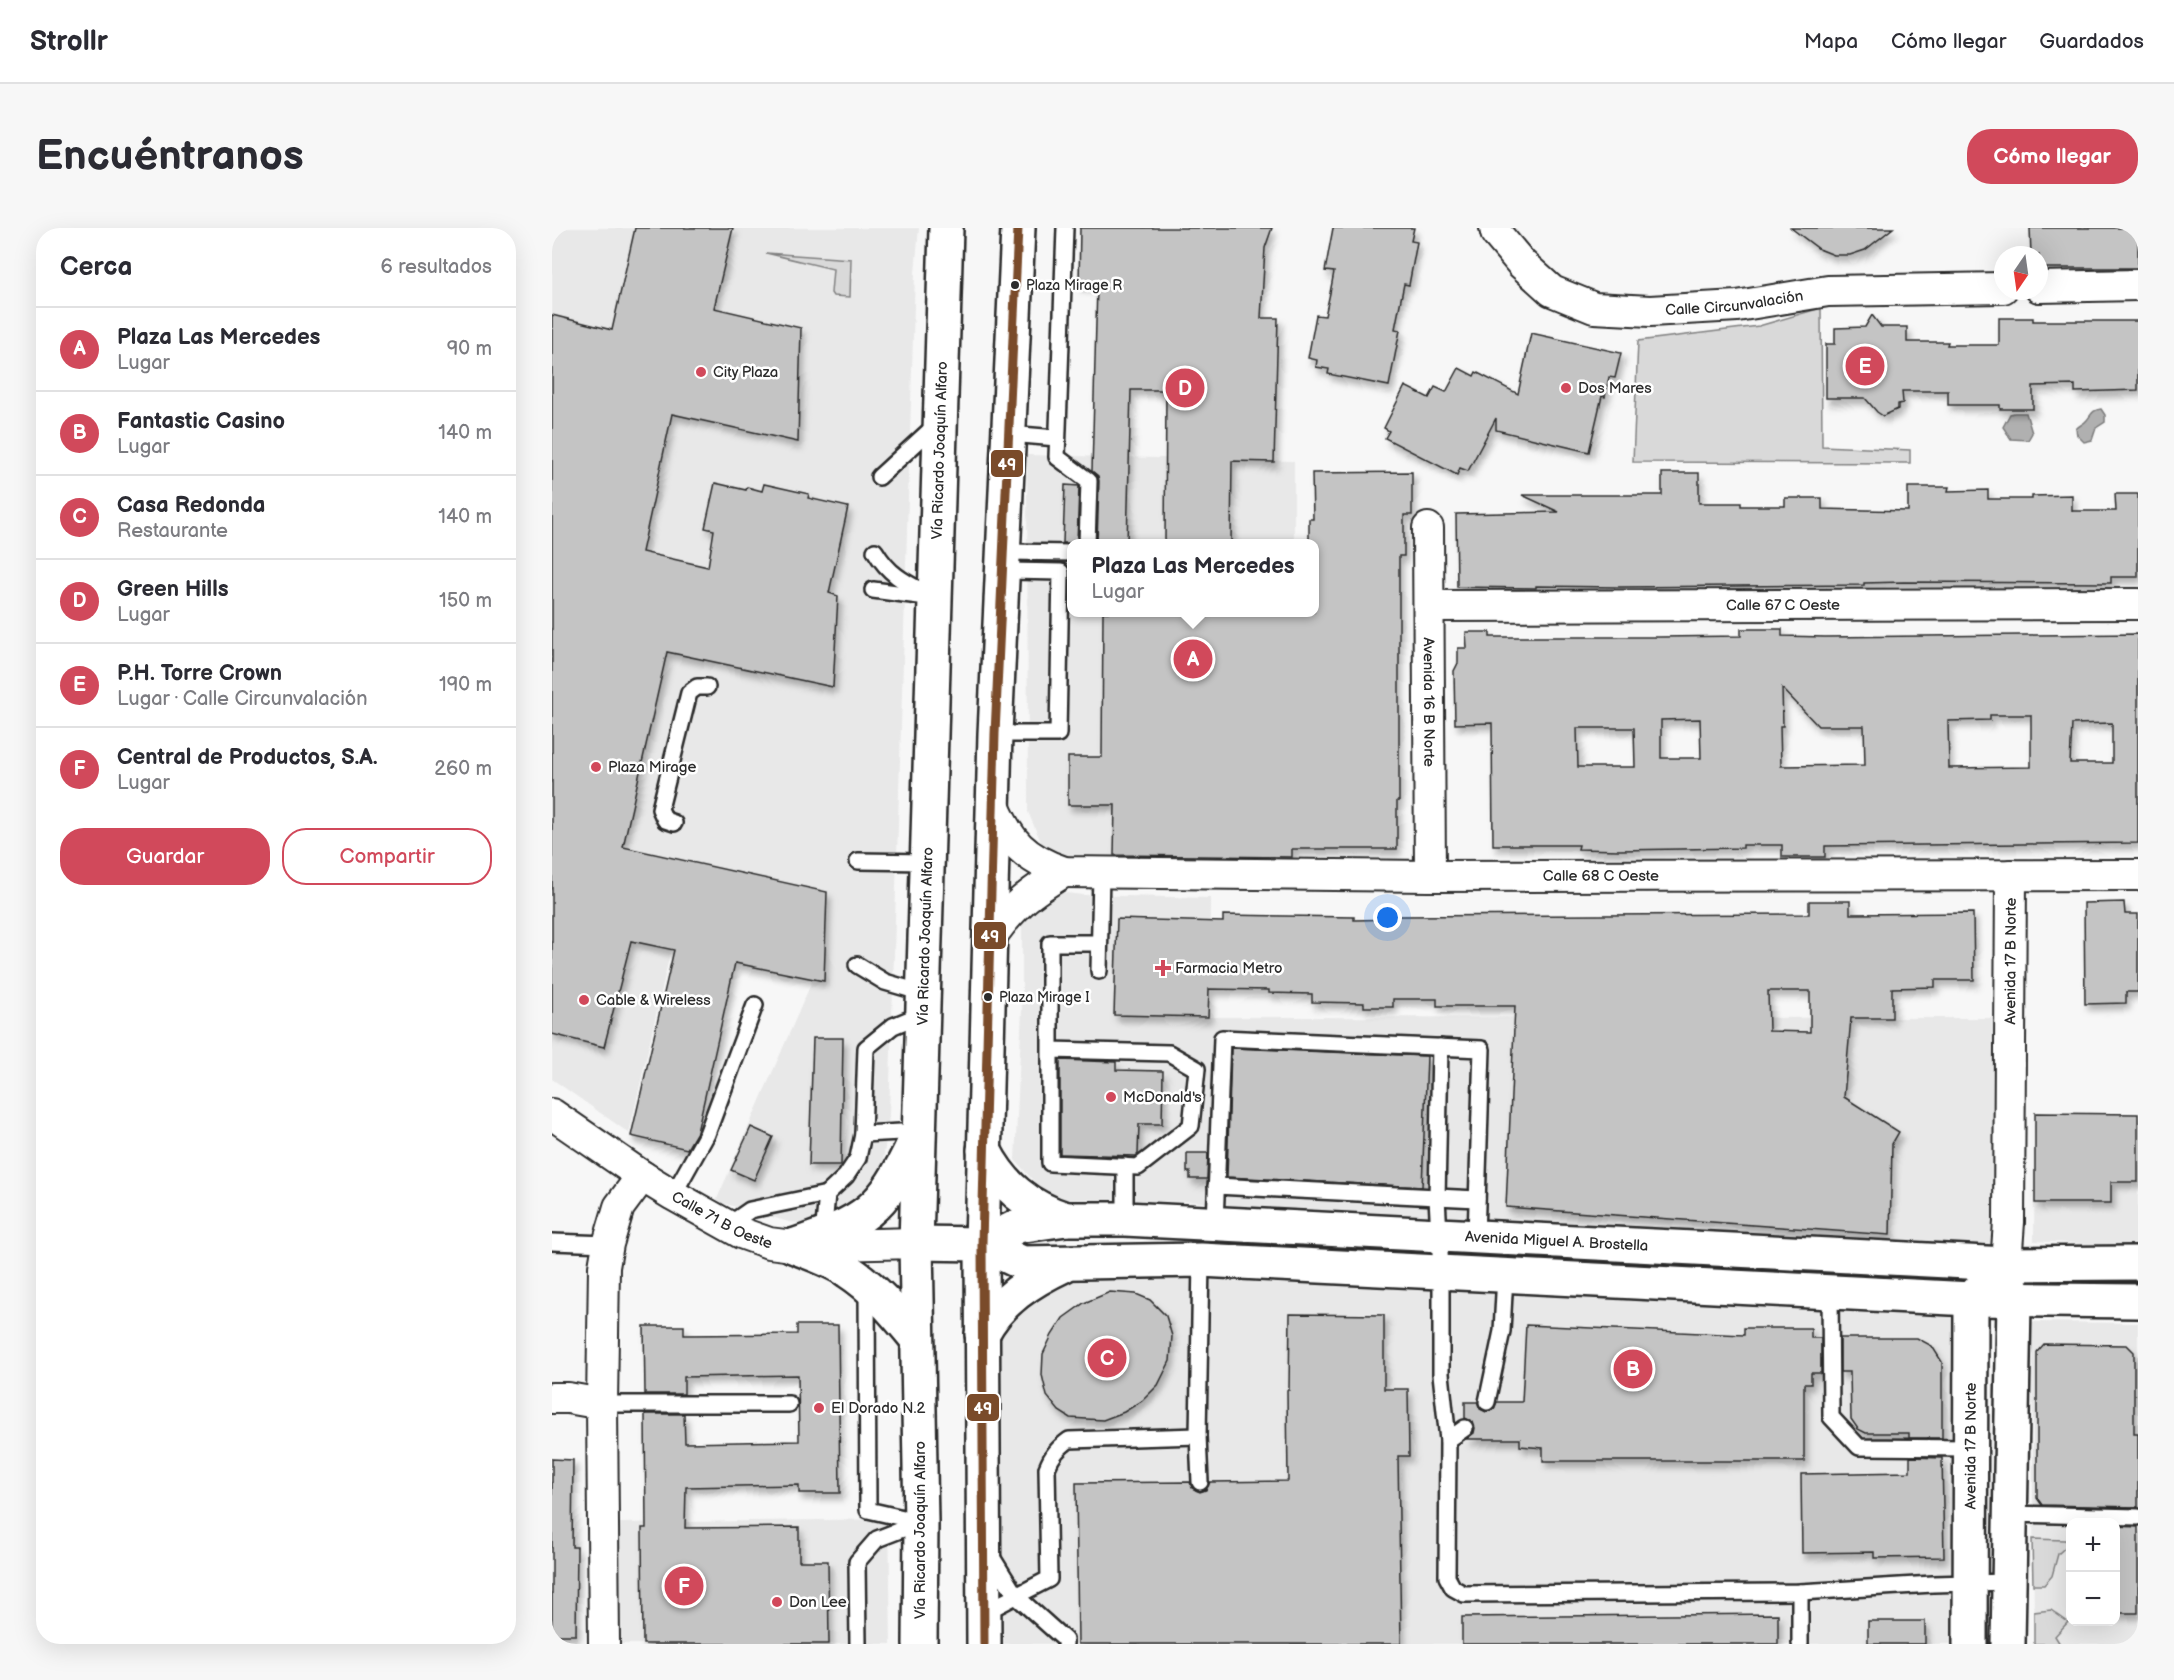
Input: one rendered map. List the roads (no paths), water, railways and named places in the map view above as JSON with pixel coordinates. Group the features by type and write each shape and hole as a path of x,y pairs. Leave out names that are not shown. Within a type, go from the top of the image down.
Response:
{"main road":[{"name":"Vía Ricardo Joaquín Alfaro","path":"920,1644 921,1522 916,1243 946,228"},
{"path":"983,1629 982,1244 989,940 995,734 1018,228"},
{"path":"917,1339 893,1310 867,1285 835,1264 808,1241 850,1224 879,1202 901,1173 920,1131"},
{"path":"984,1150 1001,1178 1017,1194 1035,1207 1066,1219"},
{"name":"Avenida Miguel A. Brostella","path":"982,1244 1018,1226 1066,1219 1125,1219 2006,1264 2138,1263"},
{"name":"Avenida Miguel A. Brostella","path":"916,1243 982,1244 1022,1263 1201,1260 2014,1301 2138,1301"},
{"path":"1624,1243 1624,1281"},
{"path":"982,1334 995,1314 1018,1292 1039,1277 1072,1262"},
{"path":"1971,1299 2006,1264"},
{"name":"Avenida 17 B Norte","path":"2006,1264 2014,1301 2008,1644"},
{"name":"Avenida 17 B Norte","path":"1970,1644 1971,1299"}],"street":[{"name":"Calle Circunvalación","path":"1495,228 1496,233 1522,264 1552,291 1594,308 1650,311 1737,306 1828,291 1994,288"},
{"path":"2048,287 2138,285"},
{"name":"Avenida 16 B Norte","path":"1428,528 1430,876"},
{"name":"Calle 67 C Oeste","path":"1429,606 2138,604"},
{"name":"Calle 68 C Oeste","path":"993,803 1001,824 1013,842 1029,857 1064,872 1430,876 2138,875"},
{"path":"989,940 1000,923 1021,900 1064,872"},
{"name":"Avenida 17 B Norte","path":"2006,1264 2009,1222 2011,875"},
{"name":"Calle 71 B Oeste","path":"552,1114 673,1195 727,1226 769,1243 808,1241 916,1243"},
{"path":"604,1644 603,1290 608,1244 619,1207 642,1176"},
{"path":"552,1398 568,1398 602,1404"}],"lane":[{"path":"1065,228 1057,457 1089,481 1087,539"},
{"path":"879,477 940,421"},
{"path":"1008,434 1057,438"},
{"path":"875,551 885,567 896,577 936,598"},
{"path":"1003,561 1067,554"},
{"path":"995,734 1058,734 1061,572 1003,561"},
{"path":"873,590 936,598"},
{"path":"674,823 665,820 660,809 674,751 689,693 697,687 707,687"},
{"path":"858,861 927,862"},
{"path":"1099,971 1101,873"},
{"path":"1050,1050 1169,1053 1197,1069 1191,1126 1138,1167 1050,1162 1050,1050 1050,943 1099,943"},
{"path":"808,1241 828,1194 846,1176 858,1158 863,1134 866,1048 922,1003 857,965"},
{"path":"673,1195 707,1134 754,1005"},
{"path":"1215,1223 1222,1038 1482,1048 1476,1236"},
{"path":"1440,1047 1437,1198 1441,1271 1441,1374 1448,1440 1447,1577 1449,1584 1464,1594 1800,1592 2008,1582"},
{"path":"863,1134 920,1131"},
{"path":"1125,1166 1125,1219"},
{"path":"1216,1186 1477,1199"},
{"path":"727,1226 750,1210 828,1194"},
{"path":"552,1242 608,1244"},
{"path":"1200,1482 1198,1436 1201,1260"},
{"path":"1487,1402 1502,1332 1505,1275"},
{"path":"867,1285 868,1510 921,1522"},
{"path":"1830,1291 1831,1417 1859,1448 1969,1448"},
{"path":"602,1404 789,1404"},
{"path":"1448,1440 1465,1428"},
{"path":"983,1629 1016,1596 1049,1579 1047,1468 1051,1456 1059,1447 1069,1440 1198,1436"},
{"path":"2009,1514 2138,1517"},
{"path":"858,1644 857,1562 877,1539 921,1522"},
{"path":"983,1543 1016,1596 1065,1642"},
{"path":"1800,1592 1800,1644"}],"place":[{"name":"Plaza Mirage R","path":"1015,285"},
{"name":"P.H. Torre Crown","path":"1865,366"},
{"name":"City Plaza","path":"701,372"},
{"name":"Green Hills","path":"1185,388"},
{"name":"Dos Mares","path":"1566,388"},
{"name":"Plaza Las Mercedes","path":"1193,659"},
{"name":"Plaza Mirage","path":"596,767"},
{"name":"Farmacia Metro","path":"1163,968"},
{"name":"Plaza Mirage I","path":"988,997"},
{"name":"Cable & Wireless","path":"584,1000"},
{"name":"McDonald's","path":"1111,1097"},
{"name":"Casa Redonda","path":"1107,1358"},
{"name":"Fantastic Casino","path":"1633,1369"},
{"name":"El Dorado N.2","path":"819,1408"},
{"name":"Central de Productos, S.A.","path":"684,1586"},
{"name":"Don Lee","path":"777,1602"}]}
